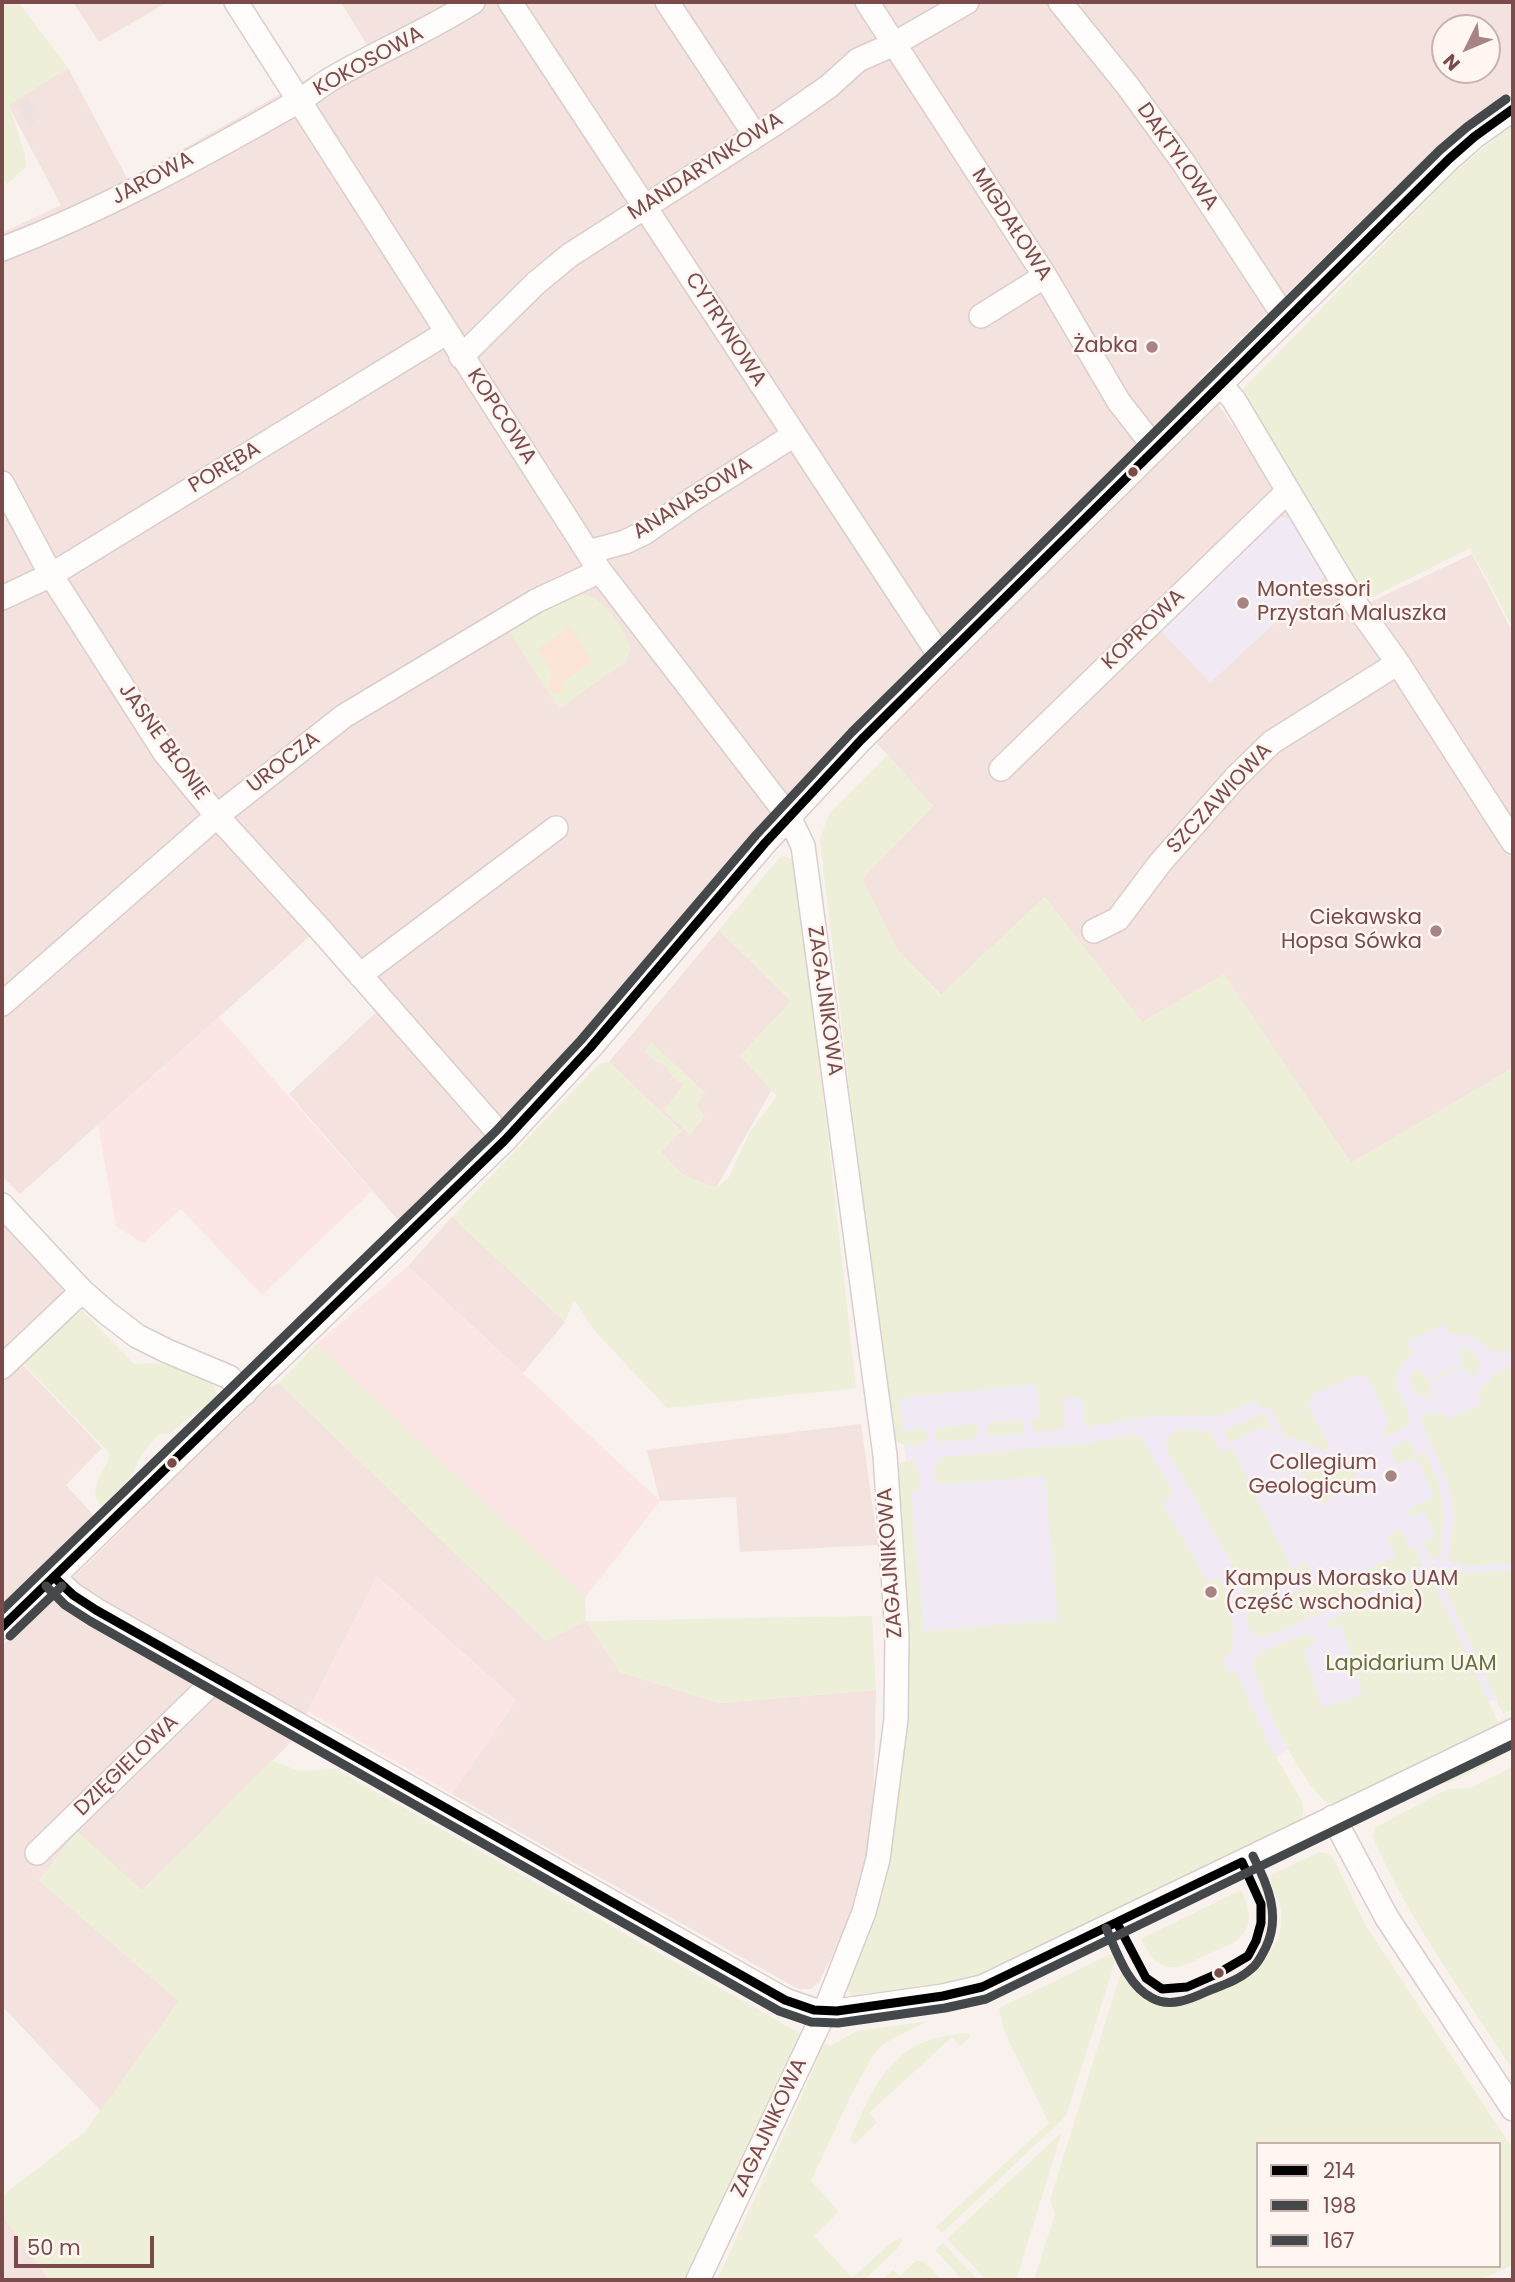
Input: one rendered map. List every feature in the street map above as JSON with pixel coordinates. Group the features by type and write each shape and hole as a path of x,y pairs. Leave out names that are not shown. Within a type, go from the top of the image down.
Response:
{"street":[{"name":"KOPCOWA","path":"236,2 594,561 789,817"},
{"name":"KOKOSOWA","path":"300,100 332,78 441,22 473,2"},
{"name":"CYTRYNOWA","path":"510,2 942,659"},
{"path":"667,2 755,135"},
{"name":"MIGDAŁOWA","path":"866,2 1045,276 1119,402 1155,448"},
{"name":"MANDARYNKOWA","path":"461,357 570,255 828,87 858,60 894,44 967,2"},
{"name":"DAKTYLOWA","path":"1060,2 1127,85 1183,163 1278,307 1288,317"},
{"name":"JAROWA","path":"2,249 56,228 300,100"},
{"path":"2,1627 505,1140 590,1048 731,880 942,659 1449,159 1513,109"},
{"path":"981,316 1045,276"},
{"name":"PORĘBA","path":"2,598 51,575 446,333"},
{"path":"1220,384 1234,400 1355,603 1398,663 1513,842"},
{"name":"ANANASOWA","path":"594,561 625,541 644,533 794,435"},
{"name":"JASNE BŁONIE","path":"2,483 51,575 165,753 217,816 505,1140"},
{"name":"KOPROWA","path":"1001,769 1287,491"},
{"name":"UROCZA","path":"2,1004 217,816 344,716 536,601 594,561"},
{"name":"SZCZAWIOWA","path":"1094,930 1118,919 1160,863 1236,777 1272,742 1398,663"},
{"name":"ZAGAJNIKOWA","path":"698,2280 825,2011 864,1912 878,1859 896,1719 897,1634 885,1455 803,846 789,817"},
{"path":"360,975 556,828"},
{"path":"2,1205 82,1291 138,1336 229,1377 245,1393"},
{"path":"2,1367 82,1291"},
{"path":"54,1577 79,1599 785,2000 825,2011 877,2006 982,1987 1513,1731"},
{"name":"DZIĘGIELOWA","path":"37,1853 217,1678"},
{"path":"1333,1817 1387,1918 1513,2109"}],"shaded area":[{"path":"73,2 168,2 99,42"},
{"path":"341,2 1050,2 1061,18 1087,2 1513,2 1513,91 1444,140 1200,378 1358,608 1472,554 1510,627 1513,626 1513,1068 1351,1163 1224,975 1142,1022 1045,897 941,995 897,950 862,879 933,806 865,730 514,1130 409,1233 289,1094 384,1005 319,928 20,1194 2,1176 2,233 61,205 8,105 68,68 128,180 367,45"},
{"path":"28,97 41,118 29,126 16,104"},
{"name":"Montessori Przystań Maluszka","path":"1280,517 1293,518 1328,574 1210,683 1161,631"},
{"path":"719,930 791,1001 788,1061 716,1188 683,1175 661,1152 681,1131 609,1062"},
{"path":"219,1017 372,1191 262,1295 181,1209 143,1243 116,1226 98,1125"},
{"path":"452,1217 565,1322 523,1373 408,1266"},
{"path":"2,1220 62,1283 62,1302 6,1352 23,1365 102,1448 66,1485 94,1516 2,1606"},
{"path":"408,1266 660,1501 585,1598 316,1344"},
{"name":"Kampus Morasko UAM (część wschodnia)","path":"1513,1299 1513,1709 1503,1714 1496,1700 1303,1740 1258,1769 916,1714 907,1466 902,1432 888,1385 1288,1371"},
{"path":"279,1383 546,1641 586,1621 620,1672 719,1703 876,1690 872,1854 857,1907 819,1982 811,1989 798,1989 452,1794 516,1700 377,1576 293,1740 142,1891 38,1880 179,2001 101,2111 2,2006 2,1646 115,1537 212,1437 262,1390"},
{"path":"861,1424 878,1545 740,1552 736,1497 660,1501 647,1450"},
{"path":"377,1576 516,1700 452,1794 307,1711"},
{"path":"2,2215 49,2280 2,2280"}],"green space":[{"path":"2,2 18,2 68,68 9,105 25,155 26,167 7,184 2,179"},
{"path":"1513,124 1512,626 1470,548 1367,600 1240,392 1452,174"},
{"path":"569,594 586,595 602,604 620,626 631,650 625,662 559,709 508,631"},
{"path":"888,755 933,806 862,879 897,950 940,995 1045,897 1142,1022 1224,974 1351,1163 1513,1068 1513,1350 1494,1352 1475,1337 1450,1334 1444,1324 1408,1341 1412,1353 1396,1374 1395,1382 1408,1413 1409,1424 1384,1438 1381,1433 1385,1433 1389,1420 1368,1378 1356,1374 1312,1395 1308,1407 1330,1448 1323,1452 1319,1445 1311,1448 1307,1441 1300,1444 1296,1436 1287,1440 1270,1407 1262,1410 1256,1399 1224,1415 1150,1416 1085,1427 1082,1397 1062,1399 1065,1429 1036,1432 1032,1419 1040,1418 1036,1384 899,1398 902,1431 926,1429 927,1440 925,1443 910,1445 897,1441 888,1416 820,840 829,814"},
{"path":"781,856 797,860 856,1388 667,1408 595,1331 574,1300 565,1322 452,1217 599,1064 609,1062 681,1132 661,1152 683,1175 716,1188 729,1177 749,1133 777,1096 739,1056 791,1001 719,930"},
{"path":"651,1042 706,1093 697,1104 705,1117 690,1135 663,1110 683,1085 667,1072 669,1070 644,1051"},
{"path":"82,1310 134,1364 164,1364 193,1371 210,1381 218,1395 213,1403 193,1414 169,1434 160,1434 145,1450 123,1490 102,1506 97,1500 96,1487 110,1454 22,1362"},
{"path":"316,1344 585,1597 586,1621 546,1641 279,1383"},
{"path":"1466,1347 1474,1352 1478,1359 1476,1376 1468,1373 1464,1366 1428,1383 1431,1391 1429,1398 1421,1397 1415,1392 1410,1378 1415,1370 1422,1372 1427,1380 1463,1363 1459,1351"},
{"path":"1506,1367 1513,1367 1513,1563 1469,1566 1448,1561 1454,1518 1450,1489 1421,1418 1423,1415 1442,1413 1446,1421 1482,1404 1478,1393"},
{"path":"1264,1413 1273,1431 1261,1427 1230,1443 1224,1431"},
{"path":"1023,1420 1022,1434 989,1437 987,1434 986,1423"},
{"path":"977,1424 978,1435 975,1438 938,1442 936,1439 935,1428"},
{"path":"1178,1430 1210,1431 1221,1453 1232,1448 1292,1569 1307,1562 1309,1575 1250,1598 1245,1596 1230,1560 1167,1450 1168,1438"},
{"path":"1136,1435 1143,1440 1171,1489 1171,1496 1162,1503 1208,1583 1218,1580 1223,1585 1232,1613 1233,1634 1231,1650 1223,1659 1226,1670 1235,1673 1241,1681 1267,1742 1302,1801 1300,1821 997,1972 960,1983 853,1997 846,1988 882,1897 891,1851 909,1706 897,1472 899,1464 911,1460 914,1462 919,1478 920,1490 911,1491 924,1631 1058,1620 1045,1476 937,1485 937,1462 943,1457 1088,1443"},
{"path":"1408,1440 1416,1456 1425,1452 1440,1491 1442,1540 1440,1556 1432,1560 1424,1543 1435,1534 1425,1514 1412,1517 1408,1510 1431,1501 1433,1493 1419,1461 1410,1459 1397,1465 1389,1449"},
{"path":"1348,1459 1360,1484 1329,1499 1326,1507 1315,1496 1299,1465 1306,1461 1310,1468 1325,1461 1329,1468"},
{"path":"1401,1529 1409,1547 1414,1548 1422,1565 1324,1614 1323,1612 1266,1636 1255,1635 1247,1627 1248,1616 1254,1607 1312,1586 1324,1584 1334,1587 1396,1556 1386,1536"},
{"path":"1445,1568 1468,1573 1513,1570 1513,1709 1503,1714 1437,1571"},
{"name":"Lapidarium UAM","path":"1426,1573 1430,1574 1498,1722 1513,1716 1513,1719 1343,1802 1328,1803 1318,1794 1294,1759 1270,1713 1255,1673 1254,1660 1261,1652 1303,1635 1314,1636 1315,1644 1304,1649 1321,1707 1362,1696 1342,1625 1330,1627 1326,1622"},
{"path":"872,1616 876,1690 719,1703 620,1672 586,1621"},
{"path":"1501,1757 1450,1783 1436,1783 1361,1821 1369,1813 1435,1780"},
{"path":"271,1760 299,1771 335,1769 803,2035 689,2280 49,2280 2,2215 2,2196 85,2132 179,2001 38,1880 77,1831 143,1891"},
{"path":"1513,1767 1513,2070 1419,1926 1372,1835 1376,1827 1448,1789 1470,1788"},
{"path":"1320,1852 1333,1857 1366,1926 1513,2149 1513,2265 1479,2280 1034,2280 1055,2214 1050,2200 1122,1969 1140,1996 1151,2003 1162,2005 1187,2001 1216,1989 1218,1992 1227,1988 1225,1984 1248,1971 1268,1954 1280,1933 1280,1906 1271,1875"},
{"path":"1225,1883 1230,1884 1142,1927 1149,1919"},
{"path":"1241,1890 1249,1917 1246,1930 1236,1941 1183,1966 1175,1967 1162,1965 1148,1952 1141,1939"},
{"path":"1107,1944 1003,1995 1010,1987 1094,1946"},
{"path":"1109,1955 1116,1959 1066,2116 942,2233 936,2227 1049,2123 1005,2033 999,2008"},
{"path":"928,2021 881,2046 872,2057 811,2181 838,2212 814,2236 852,2278 901,2237 903,2240 897,2249 864,2280 717,2280 824,2043 830,2046 857,2031"},
{"path":"967,2033 969,2038 960,2046 952,2037 869,2113 877,2122 855,2144 852,2143 850,2139 871,2095 879,2081 900,2057 929,2040"},
{"path":"1062,2132 1016,2280 987,2280 947,2239"},
{"path":"943,2243 978,2280 963,2280 935,2250"},
{"path":"916,2261 923,2261 942,2280 882,2280 893,2270 900,2276"}],"sand":[{"path":"571,627 592,661 562,683 564,692 555,694 550,689 551,670 537,649"}],"transit line":[{"name":"167","path":"2,1610 496,1131 581,1040 756,835 852,732 1440,150 1506,99"},
{"name":"214","path":"2,1627 505,1140 590,1048 765,843 861,740 1449,159 1513,109"},
{"name":"214","path":"54,1577 73,1595 96,1610 785,2000 814,2010 837,2011 943,1996 982,1987 1242,1862 1261,1904 1261,1923 1248,1956 1187,1987 1162,1989 1146,1978 1117,1923"},
{"name":"198","path":"46,1586 65,1605 90,1621 779,2011 811,2022 838,2023 945,2008 986,1999 1513,1744"},
{"name":"198","path":"10,1636 62,1586"},
{"name":"198","path":"1106,1928 1129,1976 1143,1992 1159,2001 1188,1999 1236,1979 1260,1959 1272,1924 1268,1889 1253,1856"}],"place":[{"name":"Żabka","path":"1152,347"},
{"name":"Montessori Przystań Maluszka","path":"1243,603"},
{"name":"Ciekawska Hopsa Sówka","path":"1436,931"},
{"name":"Collegium Geologicum","path":"1391,1476"},
{"name":"Kampus Morasko UAM (część wschodnia)","path":"1211,1592"}]}
